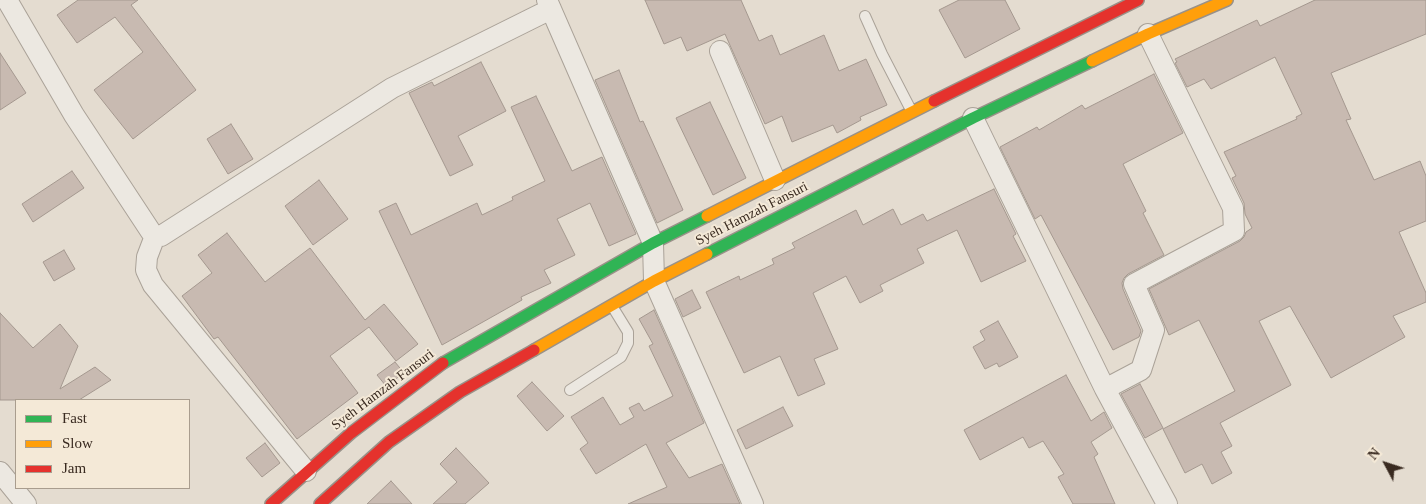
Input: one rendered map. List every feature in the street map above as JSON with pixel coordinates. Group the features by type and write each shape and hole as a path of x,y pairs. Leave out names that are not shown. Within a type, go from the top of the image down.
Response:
{"main road":[{"name":"Syeh Hamzah Fansuri","path":"271,504 350,433 441,364 653,243 775,180 1138,0"},
{"name":"Syeh Hamzah Fansuri","path":"320,504 389,442 460,392 654,281 973,118 1148,34 1227,0"}],"street":[{"path":"7,0 74,115 155,236"},
{"path":"155,236 160,236 392,88 549,5 653,243 654,281 753,504"},
{"path":"1105,389 1141,370 1154,330 1134,284 1234,231 1233,208 1148,34"},
{"path":"720,51 775,180"},
{"path":"973,118 1105,389 1167,504"},
{"path":"155,236 147,257 146,270 153,285 306,471"},
{"path":"0,472 26,504"}],"lane":[{"path":"865,16 912,112"},
{"path":"570,390 621,357 628,343 628,332 612,306"}],"building":[{"path":"78,0 138,0 131,5 196,90 133,139 94,90 143,52 115,17 77,43 57,15"},
{"path":"645,0 741,0 759,41 772,35 780,55 824,35 839,71 866,59 887,105 860,117 861,120 837,133 833,125 792,142 782,116 765,124 725,34 687,51 681,37 664,44"},
{"path":"959,0 1005,0 1020,29 965,58 939,10"},
{"path":"1315,0 1426,0 1426,34 1331,73 1351,119 1346,120 1374,180 1420,161 1426,176 1426,221 1399,232 1426,293 1426,302 1393,316 1405,337 1331,378 1290,306 1259,321 1291,385 1220,423 1232,446 1221,452 1232,473 1212,484 1202,464 1185,473 1163,429 1235,391 1199,320 1169,335 1149,289 1240,241 1246,232 1252,228 1245,214 1244,203 1232,178 1236,176 1224,152 1297,119 1296,117 1302,114 1275,57 1211,89 1204,79 1187,87 1175,63 1177,62 1175,59 1257,20 1260,26"},
{"path":"0,53 26,93 0,110"},
{"path":"481,62 506,111 458,136 473,165 450,176 409,93 432,82 434,86"},
{"path":"619,70 640,122 643,121 683,210 657,223 595,80"},
{"path":"1154,74 1183,133 1123,164 1146,211 1143,213 1164,255 1124,278 1122,283 1123,289 1141,331 1139,337 1113,350 1041,215 1035,219 1000,147 1037,127 1039,130 1082,105 1085,109"},
{"path":"536,96 572,171 602,157 636,234 609,246 590,203 557,219 575,255 544,270 551,283 521,297 522,300 442,345 379,211 396,203 411,235 477,203 482,215 513,200 512,197 545,181 511,107"},
{"path":"710,102 746,178 713,195 676,118"},
{"path":"231,124 253,159 228,174 207,139"},
{"path":"72,171 84,188 33,222 22,204"},
{"path":"319,180 348,219 313,245 285,206"},
{"path":"994,189 1016,234 1013,236 1026,261 981,282 957,230 917,249 924,263 880,285 883,291 860,303 846,276 813,293 838,349 814,359 825,384 798,396 780,356 744,373 706,292 739,276 740,280 774,264 772,259 795,248 792,243 856,210 863,225 893,209 901,225 923,214 927,221"},
{"path":"227,233 265,282 310,248 365,320 384,304 418,344 396,361 369,327 330,356 358,393 297,439 218,337 214,339 182,296 212,273 198,255"},
{"path":"64,250 75,269 54,281 43,262"},
{"path":"692,290 701,308 683,317 675,299"},
{"path":"654,310 704,423 666,443 689,478 722,464 740,504 628,504 667,487 646,444 596,474 580,449 588,443 571,417 603,397 620,425 634,417 629,408 639,403 644,411 673,396 649,346 653,344 639,319"},
{"path":"0,313 33,348 60,324 78,346 60,389 95,367 111,380 81,399 0,400"},
{"path":"998,321 1018,357 999,367 997,363 985,369 973,347 985,340 980,331"},
{"path":"395,362 404,373 386,386 377,375"},
{"path":"1066,375 1091,421 1104,412 1112,428 1091,442 1098,454 1094,457 1115,504 1073,504 1058,477 1064,474 1043,441 1029,448 1023,437 980,460 964,430"},
{"path":"532,382 564,416 547,431 517,396"},
{"path":"1140,384 1163,428 1145,438 1121,394"},
{"path":"783,407 793,426 746,449 737,430"},
{"path":"265,443 280,463 262,477 246,458"},
{"path":"456,448 489,483 465,504 433,504 457,482 440,464"},
{"path":"391,481 412,504 367,504"}],"traffic: fast":[{"path":"707,254 973,118 1092,61"},
{"path":"443,363 653,243 707,216"}],"traffic: slow":[{"path":"1092,61 1148,34 1227,0"},
{"path":"707,216 934,101"},
{"path":"534,350 654,281 707,254"}],"traffic: jam":[{"path":"934,101 1138,0"},
{"path":"320,504 389,442 460,392 534,350"},
{"path":"271,504 351,433 443,363"}]}
